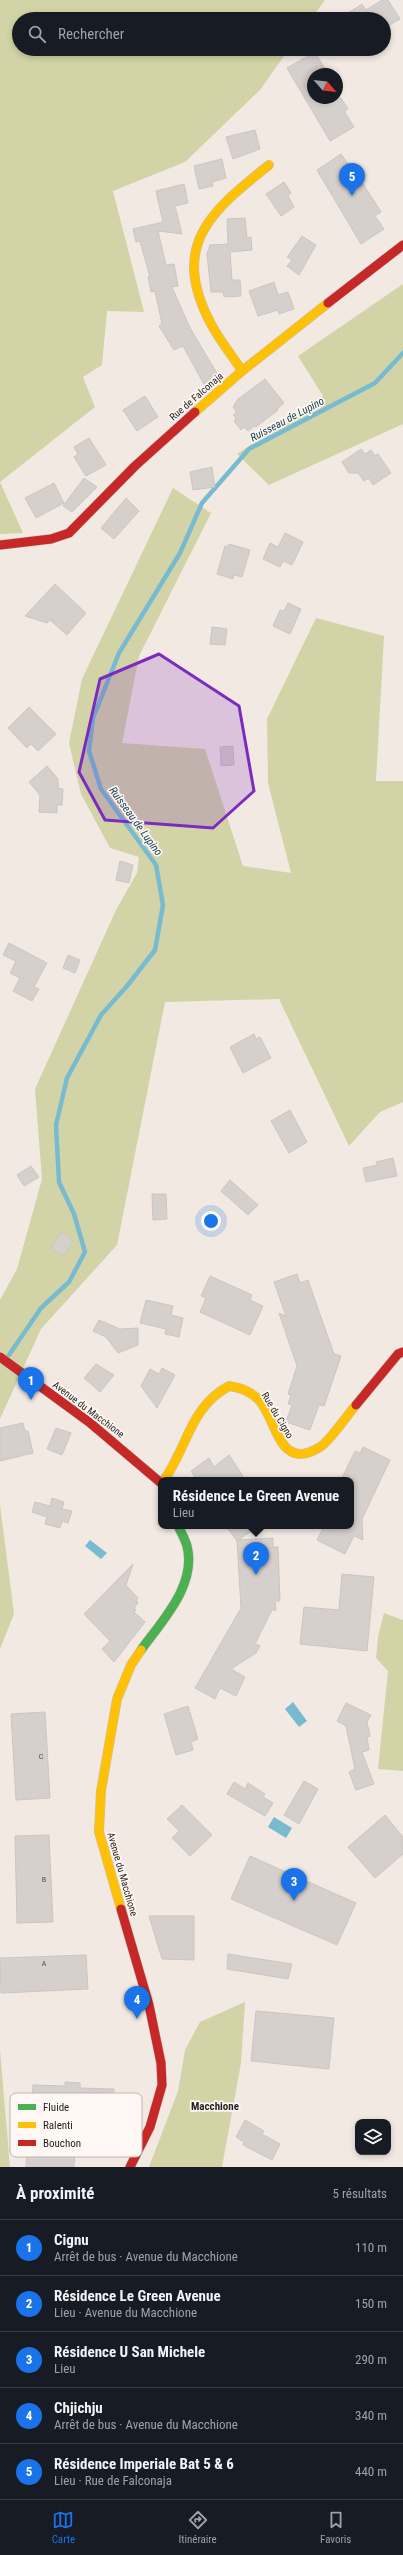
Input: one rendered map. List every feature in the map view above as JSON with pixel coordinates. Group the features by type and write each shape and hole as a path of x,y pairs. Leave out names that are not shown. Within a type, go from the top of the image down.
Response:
{"street":[{"path":"242,371 206,315 192,270 197,245 210,220 228,199 269,165"},
{"name":"Rue de Falconaja","path":"0,545 51,539 69,533 135,466 242,371 403,245"},
{"name":"Rue du Cigno","path":"166,1477 174,1468 195,1419 212,1396 229,1386 250,1392 258,1400 280,1443 292,1453 306,1454 321,1447 398,1354 403,1352"},
{"name":"Avenue du Macchione","path":"0,1356 89,1422 158,1480"},
{"name":"Avenue du Macchione","path":"142,2141 152,2120 162,2085 161,2063 149,2005 99,1832 101,1791 117,1699 124,1680 145,1642 179,1596 188,1572 187,1546 179,1529"},
{"name":"Avenue du Macchione","path":"130,2167 135,2157"}],"highlighted area":[{"path":"159,654 239,706 254,791 213,828 105,820 79,772 100,679"}],"green space":[{"path":"0,0 325,0 316,12 12,12 12,56 284,56 260,90 185,162 113,191 144,312 107,311 102,365 83,377 95,407 0,482"},
{"path":"403,284 403,424 269,485 237,454 323,396 298,356"},
{"path":"0,482 23,533 0,534"},
{"path":"173,488 211,513 139,656 122,743 205,749 243,866 291,873 268,783 267,719 316,618 384,636 376,781 403,781 403,1102 380,1112 349,1146 279,999 165,1002 117,1245 41,1329 0,1419 0,1300 17,1269 42,1179 35,1089 116,910 137,873 139,857 110,848 81,794 69,743 82,679"},
{"path":"0,1505 14,1614 0,1649"},
{"path":"384,1613 403,1620 403,1771 378,1769 388,1671 376,1658 378,1637"},
{"path":"245,2002 241,2063 222,2167 149,2167 178,2091 185,2050 200,2022"},
{"path":"0,2050 10,2167 0,2167"}],"water":[{"path":"90,1540 107,1553 101,1559 85,1546"},
{"path":"293,1702 307,1721 299,1727 285,1709"},
{"path":"274,1817 292,1828 286,1838 268,1827"}],"building":[{"path":"382,0 388,0 400,19 391,24 391,12 350,12 362,4 366,10"},
{"path":"308,56 317,56 324,68 307,68 307,102 287,68"},
{"path":"343,101 348,109 344,111 354,127 330,141 308,104 343,104"},
{"path":"255,130 260,149 233,159 226,137"},
{"path":"341,154 348,164 350,163 381,212 375,216 384,229 361,244 317,170"},
{"path":"222,159 226,178 212,182 213,186 199,189 194,166"},
{"path":"284,182 291,193 288,196 294,207 281,216 266,194"},
{"path":"184,184 188,203 175,206 182,234 158,231 166,265 174,264 178,286 172,287 190,328 218,375 205,386 183,346 174,350 159,326 162,324 155,291 151,292 148,277 150,277 140,241 136,242 133,229 163,222 156,191"},
{"path":"245,218 247,238 251,237 252,250 230,252 232,280 240,280 241,296 224,297 223,292 211,292 207,254 210,245 228,244 227,219"},
{"path":"302,236 316,245 299,275 287,266 292,260 287,257"},
{"path":"274,282 278,295 288,292 294,309 279,314 278,310 258,316 249,291"},
{"path":"265,379 284,403 277,409 278,410 256,427 254,426 248,431 244,427 241,430 234,421 236,418 233,415 237,412 233,407 238,399"},
{"path":"145,396 158,417 137,431 123,410"},
{"path":"89,438 106,465 86,476 74,457 78,454 74,447"},
{"path":"361,449 365,454 371,450 375,456 378,454 391,473 373,485 369,478 364,481 358,473 349,473 342,462"},
{"path":"212,467 215,487 193,490 190,472"},
{"path":"84,478 97,487 72,512 63,506"},
{"path":"54,483 64,503 36,518 25,498"},
{"path":"126,498 139,511 114,539 101,528"},
{"path":"285,533 303,542 292,565 283,561 280,567 263,559 270,543 278,547"},
{"path":"229,544 250,550 242,577 234,575 233,579 217,574 225,546 229,546"},
{"path":"55,584 86,613 67,635 50,620 47,623 25,616"},
{"path":"288,603 301,609 290,634 273,626 280,610 284,611"},
{"path":"212,627 227,629 225,645 210,644"},
{"path":"29,707 56,734 38,751 31,744 27,748 8,728"},
{"path":"233,746 234,765 221,766 220,747"},
{"path":"47,766 58,779 58,788 63,789 62,805 57,805 57,813 39,812 40,795 29,782"},
{"path":"120,861 133,865 129,883 116,880"},
{"path":"9,943 47,963 34,987 39,989 32,1001 13,991 20,978 10,973 16,961 3,955"},
{"path":"68,955 80,960 75,973 63,968"},
{"path":"254,1034 256,1039 260,1037 271,1058 243,1073 230,1047"},
{"path":"290,1110 307,1142 289,1153 271,1121"},
{"path":"393,1158 397,1176 366,1182 363,1168 377,1165 376,1162"},
{"path":"31,1166 39,1177 24,1186 17,1175"},
{"path":"230,1180 258,1205 248,1215 221,1191"},
{"path":"152,1194 166,1194 167,1219 153,1220"},
{"path":"61,1232 73,1240 64,1256 51,1249"},
{"path":"297,1274 300,1283 308,1280 334,1354 341,1356 324,1406 319,1405 310,1430 286,1422 292,1405 288,1404 291,1395 288,1394 297,1366 279,1313 286,1316 274,1282"},
{"path":"210,1276 252,1295 250,1300 263,1306 250,1335 200,1312 206,1298 201,1296"},
{"path":"146,1300 173,1306 171,1315 183,1318 179,1337 165,1334 166,1329 140,1323"},
{"path":"99,1320 120,1329 138,1328 138,1345 118,1353 106,1337 93,1331"},
{"path":"96,1364 114,1375 100,1392 84,1378"},
{"path":"162,1368 175,1375 157,1408 141,1386 150,1369 159,1374"},
{"path":"23,1423 25,1431 28,1431 33,1453 0,1461 0,1428"},
{"path":"56,1428 71,1433 62,1455 47,1449"},
{"path":"363,1447 390,1460 362,1519 363,1540 354,1536 345,1554 317,1540 322,1529 354,1529 354,1477 342,1477 355,1451 360,1453"},
{"path":"229,1455 243,1476 195,1477 191,1471 209,1458 214,1467"},
{"path":"52,1498 64,1502 62,1509 72,1511 68,1523 62,1521 60,1528 45,1524 47,1517 32,1512 35,1502 50,1506"},
{"path":"228,1529 254,1529 238,1540 273,1538 273,1547 278,1547 280,1601 275,1601 276,1610 272,1610 255,1644 260,1646 256,1653 231,1669 245,1677 236,1696 220,1688 215,1699 195,1688 241,1608 237,1541"},
{"path":"133,1564 126,1585 138,1598 136,1600 138,1603 134,1608 136,1610 134,1612 145,1622 114,1662 102,1649 110,1641 84,1614"},
{"path":"342,1574 374,1577 367,1651 300,1644 304,1607 339,1610"},
{"path":"346,1703 371,1715 367,1722 370,1736 367,1737 369,1750 362,1752 374,1784 356,1790 349,1772 355,1769 346,1726 337,1721"},
{"path":"188,1706 198,1739 191,1742 193,1750 176,1755 164,1714"},
{"path":"45,1712 50,1798 16,1800 11,1714"},
{"path":"304,1781 318,1789 299,1824 284,1815"},
{"path":"234,1782 245,1789 248,1783 265,1794 263,1797 273,1803 265,1816 227,1794"},
{"path":"182,1805 212,1835 190,1856 172,1838 179,1831 167,1819"},
{"path":"385,1815 403,1837 403,1854 375,1878 348,1847"},
{"path":"49,1835 53,1922 17,1923 15,1836"},
{"path":"250,1856 356,1903 337,1945 231,1899"},
{"path":"149,1916 194,1916 194,1960 162,1959"},
{"path":"228,1954 292,1964 288,1979 227,1969"},
{"path":"86,1955 88,1989 1,1993 0,1958"},
{"path":"256,2011 334,2018 329,2069 251,2061"},
{"path":"65,2082 80,2083 80,2088 114,2089 114,2093 33,2093 33,2085 65,2086"},
{"path":"245,2120 264,2131 262,2134 280,2144 272,2160 243,2145 244,2142 236,2137"},
{"path":"27,2157 75,2157 74,2167 26,2167"}],"waterway":[{"name":"Ruisseau de Lupino","path":"9,1355 41,1308 69,1282 85,1252 74,1214 59,1182 56,1125 67,1078 101,1015 127,986 155,950 163,905 156,865 101,789 89,751 93,718 119,653 180,553 202,503 249,449 375,383 403,353"}],"traffic: fast":[{"path":"141,1650 176,1602 187,1575 189,1560 187,1546 180,1529"}],"traffic: slow":[{"path":"242,371 210,322 199,295 194,271 196,251 203,232 214,215 230,198 269,165"},
{"path":"195,412 242,371 328,303"},
{"path":"166,1477 198,1416 216,1395 229,1386 245,1390 259,1400 281,1441 287,1449 296,1453 306,1453 324,1444 356,1405"},
{"path":"121,1909 99,1832 101,1791 117,1699 131,1665 141,1650"}],"traffic: jam":[{"path":"328,303 403,245"},
{"path":"0,545 51,539 69,533 135,466 195,412"},
{"path":"356,1405 398,1354 403,1352"},
{"path":"0,1357 89,1422 158,1480"},
{"path":"121,1909 149,2005 161,2063 162,2085 150,2127 142,2143"},
{"path":"130,2167 135,2157"}],"place":[{"name":"Résidence Imperiale Bat 5 & 6","path":"352,196"},
{"name":"Cignu","path":"31,1400"},
{"name":"Résidence Le Green Avenue","path":"256,1575"},
{"name":"Résidence U San Michele","path":"294,1901"},
{"name":"Chjichju","path":"137,2019"}],"district":[{"name":"Macchione","path":"215,2106"}]}
